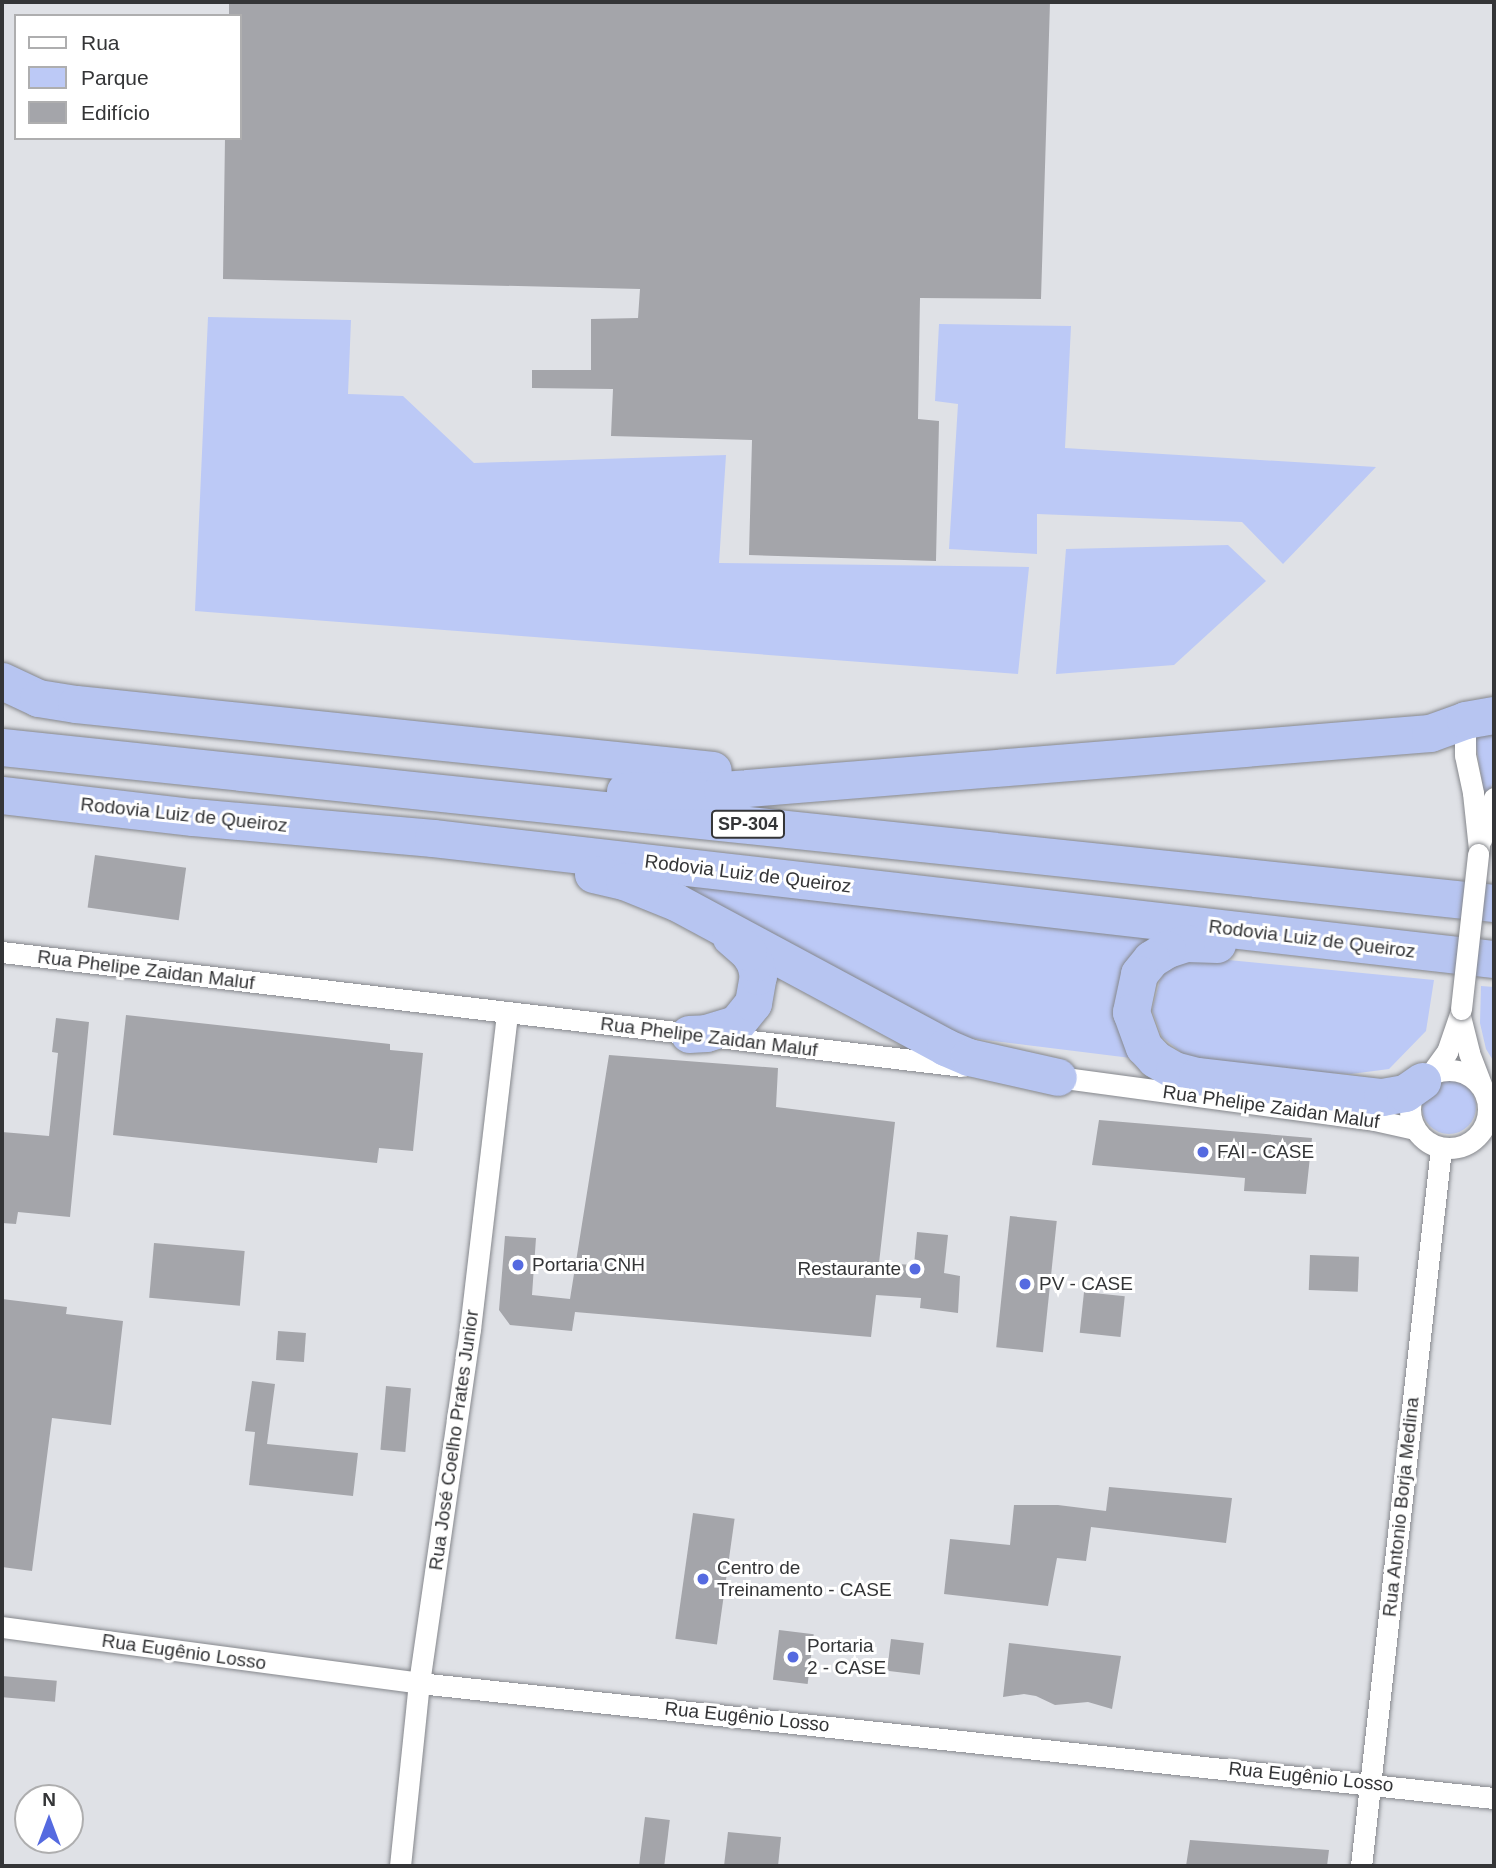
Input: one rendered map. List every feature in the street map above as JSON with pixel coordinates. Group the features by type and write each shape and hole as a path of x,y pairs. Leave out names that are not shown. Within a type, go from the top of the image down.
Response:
{"highway":[{"path":"2,681 38,698 76,704 826,781"},
{"path":"226,769 620,791 722,790 1430,733 1480,718"},
{"name":"SP-304","path":"2,747 1494,903"},
{"name":"Rodovia Luiz de Queiroz","path":"2,795 193,817 433,838 1494,959"},
{"path":"433,838 624,881 676,902 945,1047 969,1057 1058,1077"},
{"path":"689,1034 706,1033 736,1024 749,1009 757,990 755,963 748,952 717,924"},
{"path":"1406,950 1186,943 1151,958 1139,974 1132,996 1131,1012 1144,1046 1155,1059 1174,1070 1197,1076 1382,1097 1405,1093 1426,1078"}],"street":[{"path":"1461,1012 1469,1054 1483,1089 1490,1121 1463,1146 1441,1147 1431,1144 1415,1129 1409,1109 1411,1099 1447,1052 1461,1012 1478,851 1473,793 1465,755 1480,718"},
{"path":"1478,851 1494,799"},
{"name":"Rua Phelipe Zaidan Maluf","path":"2,952 507,1014 1058,1077 1370,1119 1415,1129"},
{"name":"Rua José Coelho Prates Junior","path":"400,1866 419,1683 472,1316 507,1014"},
{"path":"1426,1078 1441,1071 1465,1073 1483,1089"},
{"name":"Rua Antonio Borja Medina","path":"1362,1866 1441,1147"},
{"name":"Rua Eugênio Losso","path":"2,1627 419,1683 1494,1798"}],"green space":[{"path":"208,317 351,320 348,394 403,396 474,463 726,455 719,563 1029,567 1018,674 195,611"},
{"path":"939,324 1071,326 1065,448 1376,467 1283,564 1242,522 1037,514 1037,554 949,549 958,404 935,401"},
{"path":"1228,545 1266,581 1174,665 1056,674 1066,549"},
{"path":"1494,723 1494,777 1481,821 1483,787 1475,738 1479,728"},
{"path":"655,878 1174,940 1147,956 1147,1060 961,1037"},
{"path":"1198,957 1434,980 1426,1031 1389,1069 1351,1074 1270,1070 1187,1057 1162,1037 1152,1010 1160,980 1171,964"},
{"path":"1481,986 1494,987 1494,1062 1486,1049 1480,1023"},
{"path":"1449,1080 1468,1088 1476,1107 1468,1126 1449,1134 1430,1126 1422,1107 1430,1088"}],"building":[{"path":"229,2 1050,2 1041,299 920,298 918,419 939,421 936,561 749,555 752,440 611,436 613,389 532,388 532,370 591,370 591,319 638,318 640,289 223,279 225,140 242,140 242,14 229,14"},
{"path":"95,855 186,868 179,920 88,907"},
{"path":"126,1015 390,1044 390,1050 423,1053 413,1151 379,1148 377,1163 113,1135"},
{"path":"56,1018 89,1022 70,1217 18,1212 16,1224 2,1223 2,1132 49,1136 58,1053 52,1052"},
{"path":"609,1055 778,1068 776,1107 895,1122 879,1263 914,1265 917,1232 948,1235 944,1273 960,1276 958,1313 920,1308 921,1298 876,1295 871,1337 575,1312 572,1331 510,1325 499,1310 505,1236 536,1238 532,1295 570,1299"},
{"name":"FAI - CASE","path":"1099,1120 1312,1138 1306,1194 1244,1191 1245,1178 1092,1165"},
{"name":"PV - CASE","path":"1010,1216 1057,1221 1043,1352 996,1347"},
{"path":"154,1243 245,1251 240,1306 149,1298"},
{"path":"1310,1255 1359,1257 1358,1292 1309,1290"},
{"path":"1084,1292 1125,1296 1120,1337 1080,1333"},
{"path":"2,1299 67,1307 66,1314 123,1321 111,1425 52,1418 32,1571 2,1567"},
{"path":"278,1331 306,1333 304,1362 276,1360"},
{"path":"252,1381 275,1384 267,1444 358,1453 353,1496 249,1485 255,1432 245,1431"},
{"path":"386,1386 411,1388 405,1452 380,1450"},
{"path":"1109,1487 1232,1498 1226,1543 1091,1527 1086,1561 1057,1558 1048,1606 944,1594 950,1539 1010,1545 1014,1505 1058,1505 1106,1511"},
{"name":"Centro de Treinamento - CASE","path":"693,1513 735,1519 717,1645 675,1639"},
{"name":"Portaria 2 - CASE","path":"779,1630 814,1634 808,1684 773,1680"},
{"path":"891,1639 924,1643 920,1675 887,1671"},
{"path":"1009,1643 1121,1656 1112,1709 1088,1702 1055,1705 1036,1696 1024,1694 1003,1697"},
{"path":"2,1676 57,1681 55,1702 2,1697"},
{"path":"645,1817 670,1820 664,1866 639,1866"},
{"path":"728,1832 781,1837 778,1866 724,1866"},
{"path":"1190,1840 1329,1850 1327,1866 1186,1866"}],"place":[{"name":"FAI - CASE","path":"1203,1152"},
{"name":"Portaria CNH","path":"518,1265"},
{"name":"Restaurante","path":"915,1269"},
{"name":"PV - CASE","path":"1025,1284"},
{"name":"Centro de Treinamento - CASE","path":"703,1579"},
{"name":"Portaria 2 - CASE","path":"793,1657"}]}
